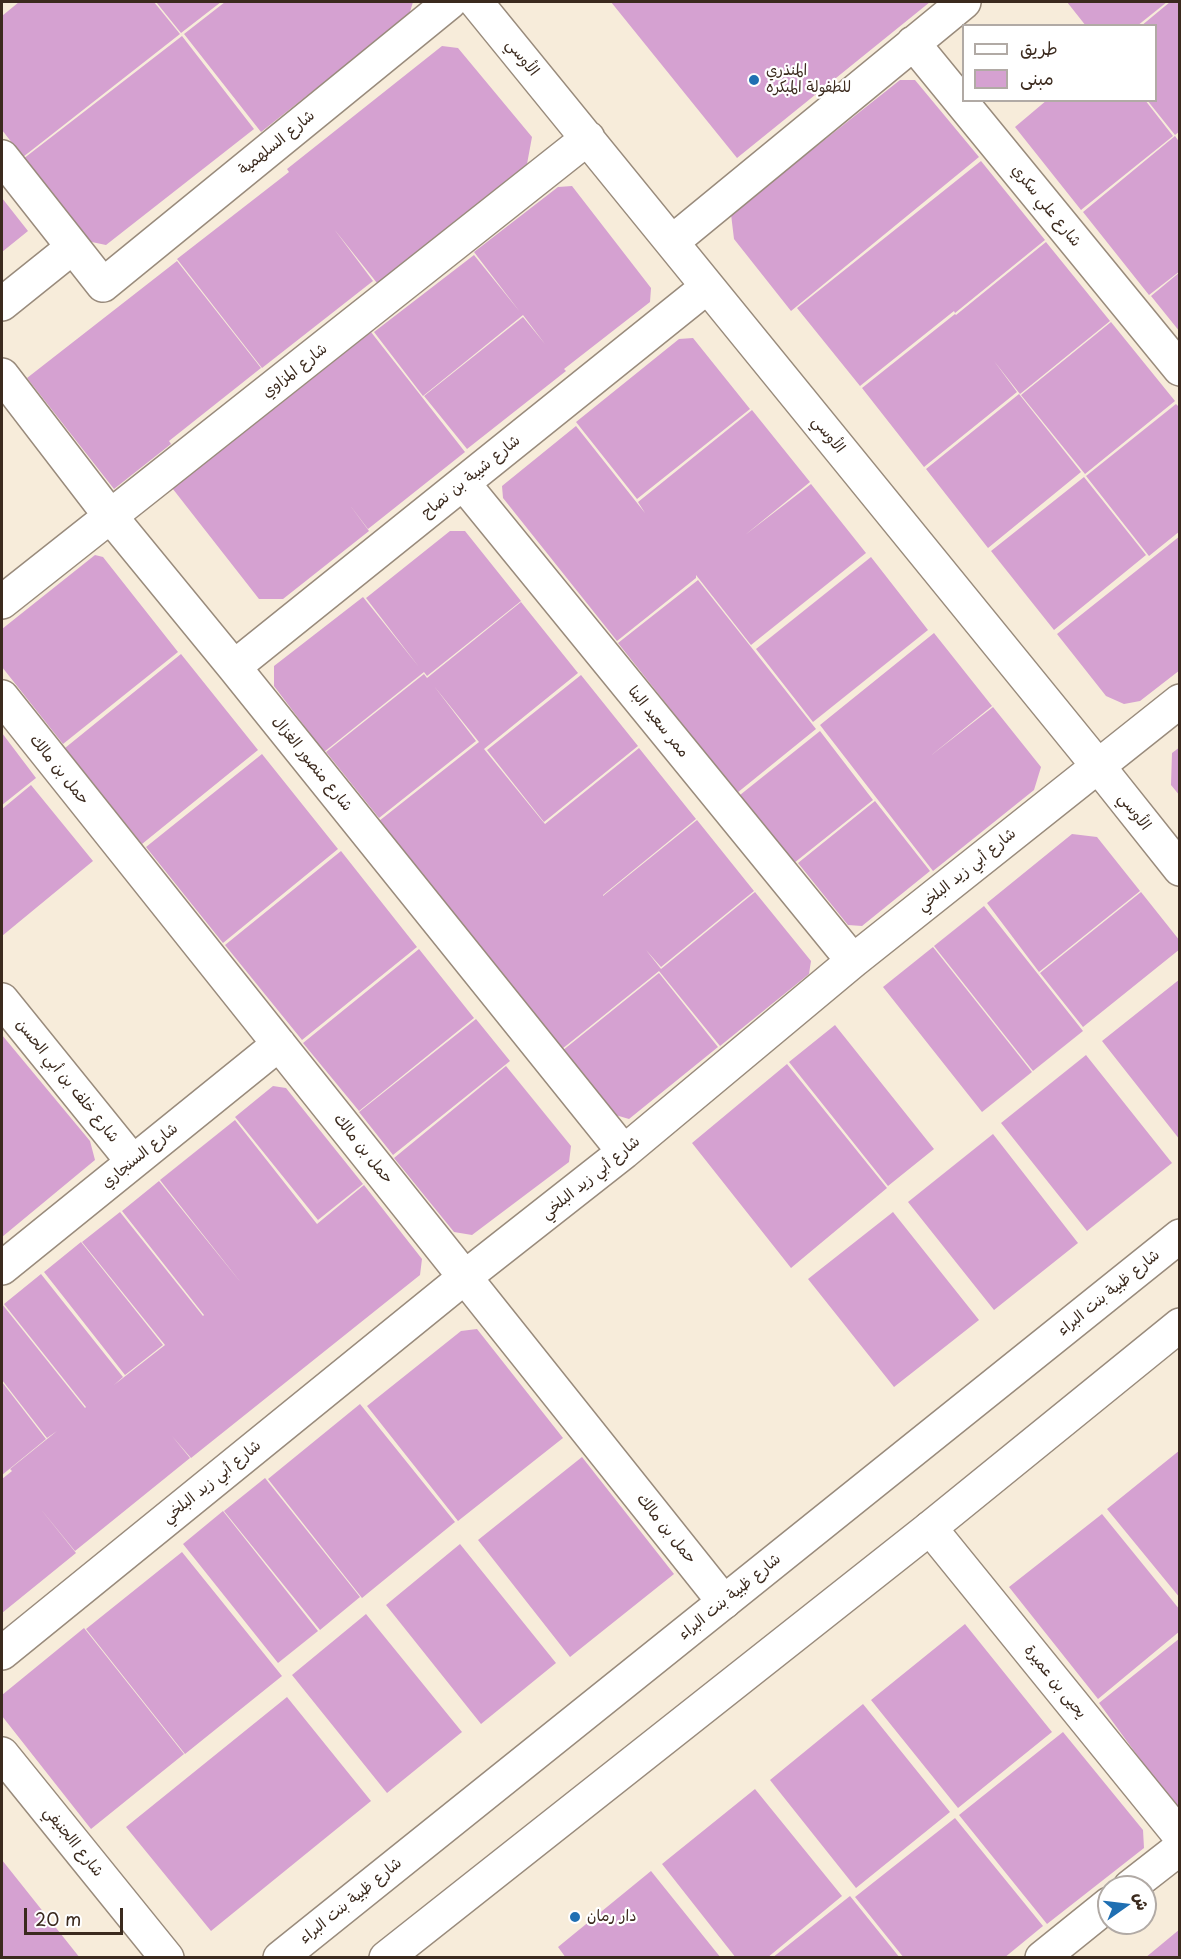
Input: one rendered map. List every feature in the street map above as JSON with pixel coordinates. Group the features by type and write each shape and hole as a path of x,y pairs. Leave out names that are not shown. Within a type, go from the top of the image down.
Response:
{"street":[{"name":"شارع السلهمية","path":"73,247 103,285 450,2"},
{"name":"الأوسي","path":"476,2 1098,766 1179,869"},
{"path":"672,242 964,2"},
{"name":"شارع علي سكري","path":"914,43 1179,369"},
{"name":"شارع المزاوي","path":"2,602 588,138"},
{"path":"2,157 73,247 2,304"},
{"name":"شارع شيبة بن نصاح","path":"234,667 707,287"},
{"name":"شارع منصور الغزال","path":"2,375 111,517 624,1152"},
{"name":"ممر سعيد البنا","path":"463,483 853,961"},
{"name":"حمل بن مالك","path":"2,697 724,1602"},
{"name":"شارع أبي زيد البلخي","path":"2,1653 465,1277 624,1152 853,961 1179,701"},
{"name":"شارع خلف بن أبي الحسن","path":"2,1000 133,1162"},
{"name":"شارع السنجاري","path":"2,1268 279,1044"},
{"name":"شارع ظبية بنت البراء","path":"280,1958 1179,1236"},
{"path":"386,1958 930,1528 1179,1325"},
{"name":"يحيى بن عميرة","path":"930,1528 1179,1836"},
{"name":"شارع االجنيفي","path":"2,1754 167,1958"},
{"path":"1145,1875 1179,1848"},
{"path":"1042,1958 1097,1914"}],"building":[{"path":"19,2 154,2 180,34 23,157 2,130 2,16"},
{"path":"156,2 221,2 181,33"},
{"path":"225,2 413,2 409,15 261,132 184,34"},
{"name":"المنذري للطفولة المبكره","path":"611,2 930,2 737,158"},
{"path":"1067,2 1167,2 1140,24 1084,24"},
{"path":"1170,2 1180,2 1180,131 1175,135 1149,102 1157,102 1157,24 1143,24"},
{"path":"182,36 254,129 106,245 87,241 23,159"},
{"path":"442,46 458,48 532,137 527,164 377,283 334,229 373,281 262,368 177,259 289,172 287,169"},
{"path":"900,80 915,80 979,157 791,311 734,239 731,214"},
{"path":"1045,102 1147,102 1173,136 1081,210 1015,127"},
{"path":"1175,136 1180,143 1180,271 1149,295 1083,212"},
{"path":"981,161 1045,240 860,386 797,308"},
{"path":"572,186 651,288 650,302 467,449 424,396 523,317 545,344 523,315 423,396 374,332 474,255 520,312 474,252 558,187"},
{"path":"2,198 28,231 2,252"},
{"path":"1046,242 1110,321 1020,394 994,361 1017,392 924,467 862,388"},
{"path":"177,261 261,368 169,441 171,444 114,489 27,378"},
{"path":"1180,272 1180,332 1151,296"},
{"path":"1111,322 1175,401 1085,474 1021,395"},
{"path":"371,332 465,452 368,529 349,504 369,531 283,599 259,599 169,484 270,404 274,409"},
{"path":"693,338 750,409 637,499 576,422 679,339"},
{"path":"1019,394 1081,472 988,548 926,469"},
{"path":"1176,404 1180,408 1180,531 1149,556 1086,476"},
{"path":"752,410 810,482 745,535 811,484 866,553 751,645 696,575 696,578 617,641 503,498 502,486 576,426 645,513 638,502"},
{"path":"1084,477 1146,555 1054,630 991,551"},
{"path":"450,531 465,531 521,601 427,676 424,672 324,752 274,686 274,666 363,597 419,667 366,598"},
{"path":"1180,536 1180,670 1140,701 1124,704 1106,696 1057,634"},
{"path":"95,555 103,557 178,652 63,744 2,667 2,629"},
{"path":"871,557 928,630 813,722 756,649"},
{"path":"698,580 816,729 737,793 618,643"},
{"path":"521,602 578,673 484,749 545,824 639,748 696,819 603,896 697,820 754,891 661,967 646,950 661,969 755,892 811,961 809,974 720,1046 659,971 562,1049 379,821 479,742 434,686 476,741 379,818 326,752 424,674 427,678"},
{"path":"934,633 992,706 929,757 993,707 1041,767 1034,790 933,871 820,725"},
{"path":"181,654 258,750 142,844 65,748"},
{"path":"581,675 638,746 544,822 487,750"},
{"path":"820,731 873,800 794,863 740,795"},
{"path":"2,733 36,778 2,805"},
{"path":"1180,747 1180,796 1171,785 1172,753"},
{"path":"262,754 338,849 223,943 146,847"},
{"path":"31,785 93,861 2,936 2,809"},
{"path":"875,801 930,871 862,926 848,925 798,863"},
{"path":"1072,834 1097,837 1140,891 1039,972 987,903"},
{"path":"341,851 417,947 302,1040 225,945"},
{"path":"1141,892 1180,941 1180,949 1083,1027 1040,973"},
{"path":"984,906 1083,1031 1033,1071 934,946"},
{"path":"933,947 1032,1072 982,1112 883,987"},
{"path":"419,949 474,1018 359,1111 303,1043"},
{"path":"659,973 718,1047 629,1119 612,1114 562,1051"},
{"path":"1180,979 1180,1140 1102,1041"},
{"path":"476,1019 510,1061 393,1155 359,1112"},
{"path":"835,1025 934,1149 888,1186 789,1062"},
{"path":"2,1035 90,1141 95,1160 2,1237"},
{"path":"1086,1055 1172,1163 1087,1231 1001,1123"},
{"path":"787,1064 887,1188 791,1268 692,1143"},
{"path":"506,1066 571,1146 569,1162 472,1235 454,1232 394,1158"},
{"path":"273,1086 286,1088 363,1184 318,1220 235,1117"},
{"path":"235,1120 317,1224 364,1185 422,1259 420,1275 191,1458 172,1436 190,1458 75,1551 39,1507 76,1553 2,1613 2,1479 12,1471 10,1469 57,1431 47,1438 2,1380 2,1304 85,1408 4,1304 41,1274 123,1377 114,1385 165,1345 82,1242 120,1212 203,1316 122,1211 159,1181 242,1284 160,1180"},
{"path":"993,1134 1078,1243 994,1310 908,1202"},
{"path":"893,1212 979,1320 894,1387 808,1279"},
{"path":"81,1242 163,1345 125,1375 44,1272"},
{"path":"477,1329 563,1438 458,1521 367,1406 461,1331"},
{"path":"2,1382 46,1439 2,1475"},
{"path":"360,1404 455,1522 362,1598 268,1479"},
{"path":"1180,1450 1180,1598 1107,1509"},
{"path":"582,1457 674,1574 570,1657 478,1540"},
{"path":"265,1478 360,1597 320,1630 224,1511"},
{"path":"223,1511 318,1631 278,1663 183,1544"},
{"path":"1102,1514 1180,1610 1180,1631 1098,1699 1009,1587"},
{"path":"460,1544 556,1663 481,1724 386,1605"},
{"path":"182,1552 282,1676 185,1754 86,1629"},
{"path":"366,1614 462,1732 387,1793 292,1675"},
{"path":"965,1624 1052,1732 958,1808 871,1700"},
{"path":"84,1628 184,1754 91,1829 2,1716 2,1695"},
{"path":"1180,1638 1180,1807 1175,1807 1099,1703"},
{"path":"287,1697 371,1801 211,1931 126,1827"},
{"path":"863,1704 950,1812 856,1888 770,1780"},
{"path":"1063,1732 1143,1830 1144,1848 1110,1875 1097,1875 1097,1885 1047,1924 959,1815"},
{"path":"755,1789 842,1896 767,1958 736,1958 662,1864"},
{"path":"955,1818 1043,1926 1004,1958 904,1958 855,1897"},
{"path":"2,1860 80,1958 2,1958"},
{"path":"651,1871 721,1958 566,1958 558,1947"},
{"path":"850,1896 900,1958 772,1958"},
{"path":"1180,1929 1180,1958 1145,1958"}],"place":[{"name":"المنذري للطفولة المبكره","path":"754,80"},
{"name":"دار رمان","path":"575,1917"}]}
